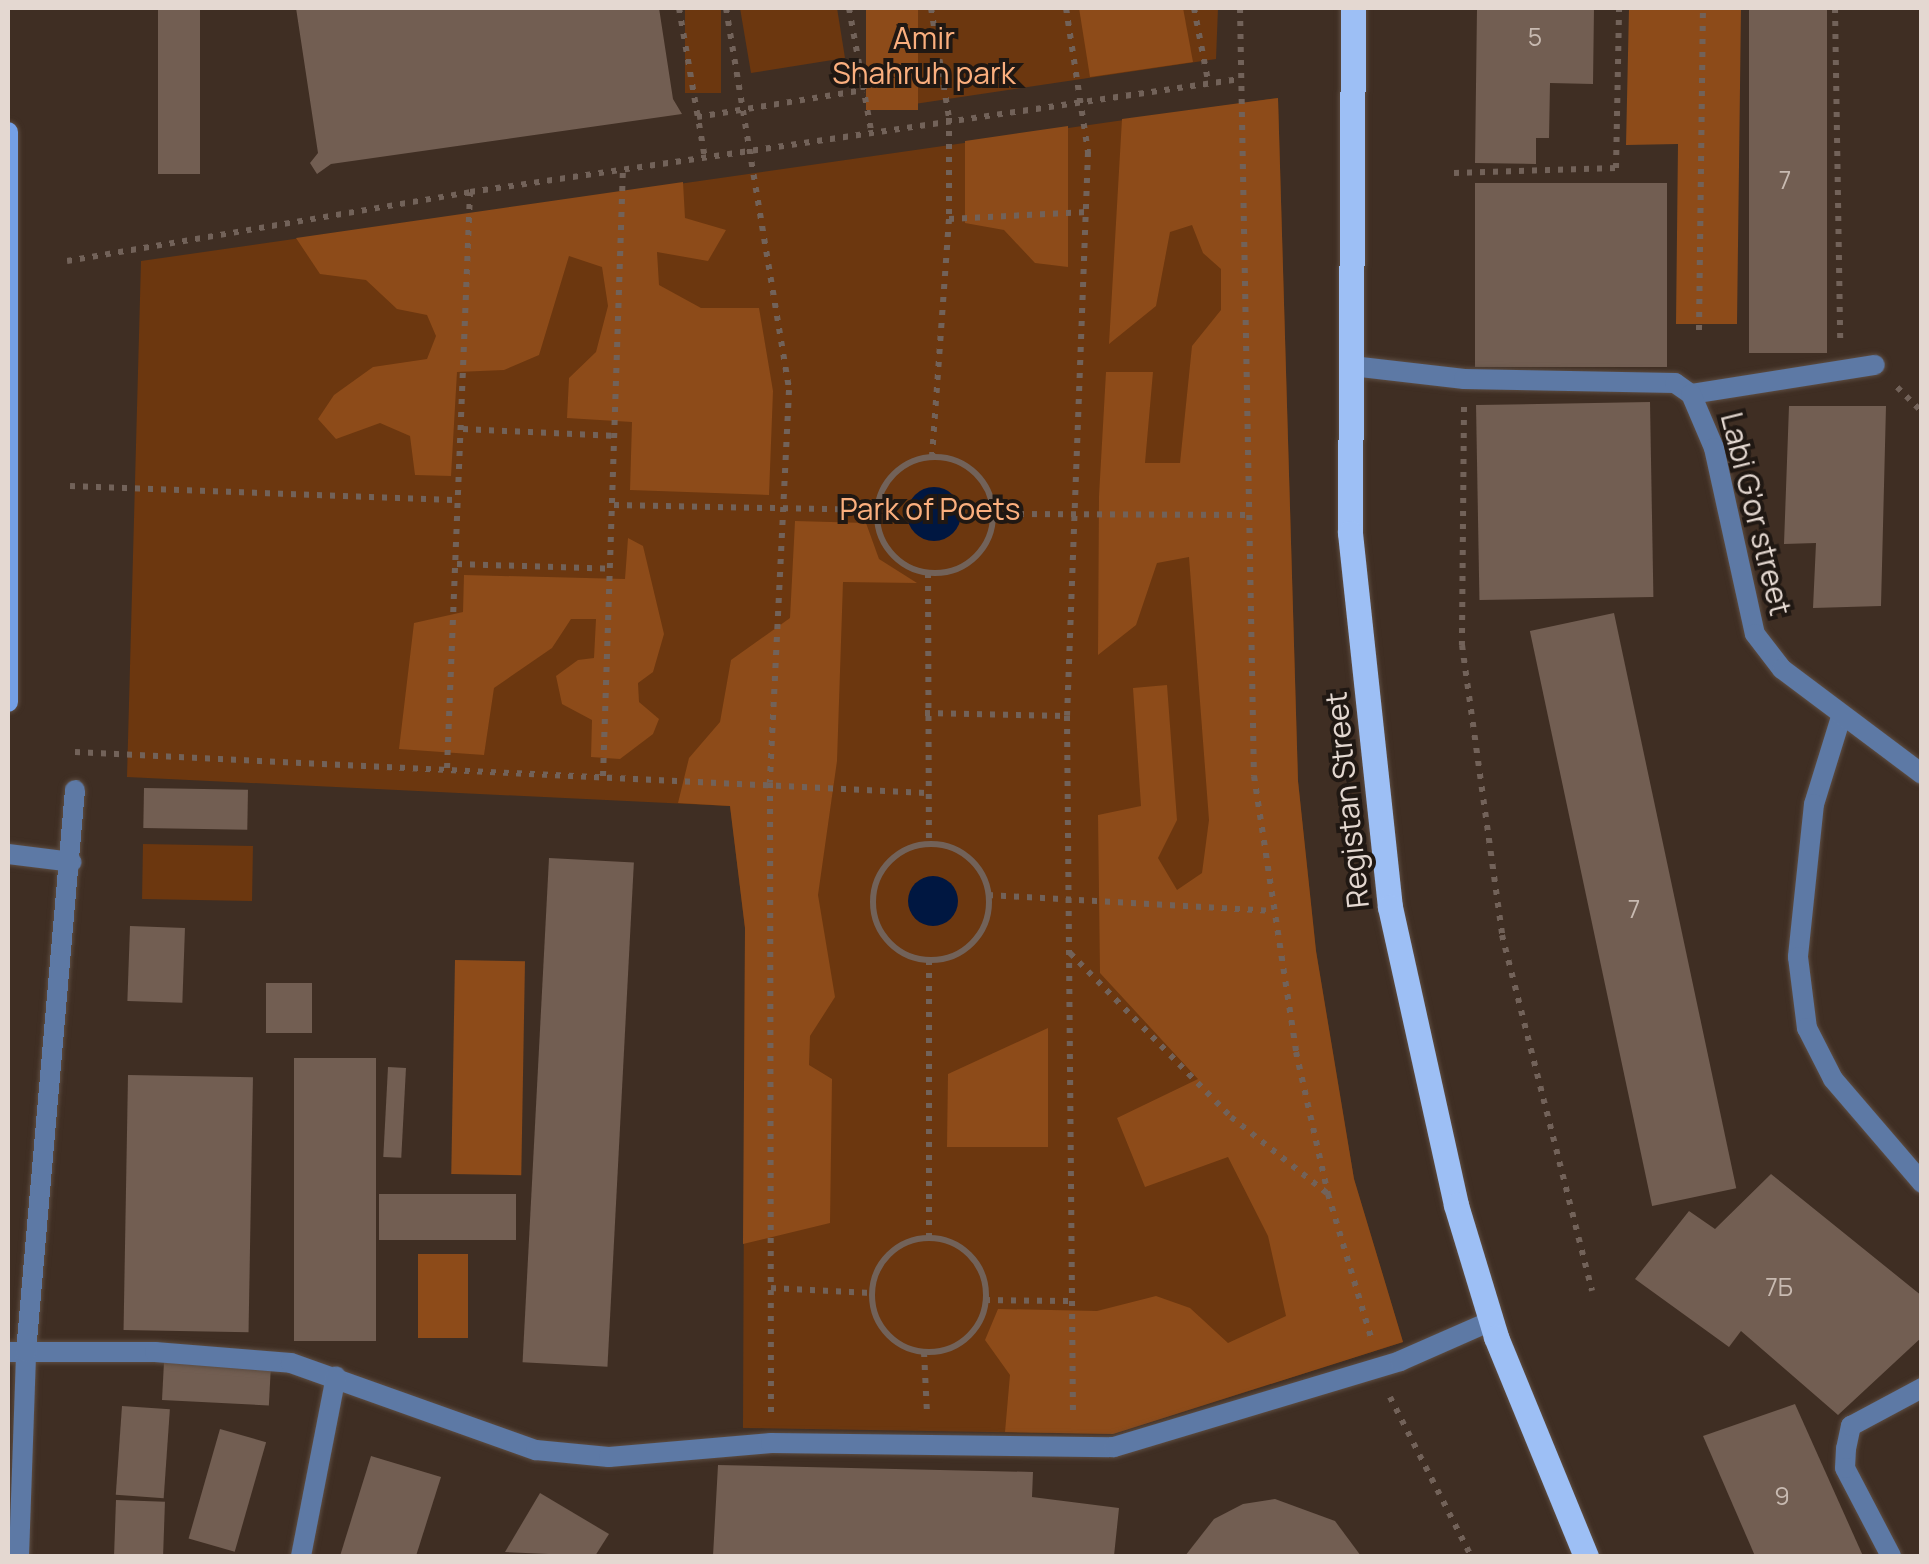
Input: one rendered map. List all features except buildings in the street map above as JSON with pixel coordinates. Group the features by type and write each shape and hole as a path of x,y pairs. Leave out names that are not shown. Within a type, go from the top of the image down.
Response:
{"main road":[{"name":"Registan Street","path":"1354,8 1350,533 1390,906 1456,1205 1491,1321 1586,1556"}],"street":[{"path":"8,132 8,702"},
{"name":"Labi G'or street","path":"1352,366 1464,378 1675,383 1690,394 1714,448 1755,634 1782,669 1922,774"},
{"path":"1690,394 1875,366"},
{"path":"1842,717 1814,804 1798,957 1807,1028 1833,1079 1922,1182"},
{"path":"19,1556 17,1352 72,862 75,790"},
{"path":"8,854 72,862"},
{"path":"17,1352 154,1352 291,1363 536,1450 608,1457 771,1443 1074,1448 1114,1446 1380,1366 1491,1321"},
{"path":"300,1556 336,1376"},
{"path":"1891,1556 1845,1468 1846,1448 1851,1426 1922,1388"}],"path":[{"path":"679,8 704,158"},
{"path":"726,8 789,390 770,783 771,1443"},
{"path":"850,8 871,130"},
{"path":"932,8 949,118 950,219 932,456"},
{"path":"1066,8 1082,101 1088,212 1072,517 1067,716 1074,1448"},
{"path":"1194,8 1208,81"},
{"path":"1240,8 1254,776 1270,911 1328,1194 1380,1366"},
{"path":"1454,174 1616,168 1620,8"},
{"path":"1699,330 1702,8"},
{"path":"1835,8 1840,348 1875,366 1922,412"},
{"path":"67,261 623,168 1240,78"},
{"path":"696,117 864,90"},
{"path":"603,776 618,436 623,168"},
{"path":"447,768 470,192"},
{"path":"950,219 1088,212"},
{"path":"1464,378 1464,664 1502,935 1592,1292"},
{"path":"463,429 618,436"},
{"path":"932,456 951,458 982,479 994,514 980,552 966,564 928,572 896,558 878,528 877,510 901,468 932,456"},
{"path":"70,486 460,500"},
{"path":"614,505 784,512 877,510"},
{"path":"994,514 1247,515"},
{"path":"456,564 612,569"},
{"path":"928,572 925,714 929,844"},
{"path":"925,714 1067,716"},
{"path":"75,752 926,793"},
{"path":"929,844 946,845 975,864 988,895 988,912 974,941 928,960 892,946 876,920 873,891 893,857 929,844"},
{"path":"988,895 1270,911"},
{"path":"1069,951 1231,1117 1328,1194"},
{"path":"928,960 929,1238"},
{"path":"929,1238 948,1241 976,1264 986,1300 981,1317 958,1344 924,1352 908,1348 881,1326 871,1293 883,1260 896,1248 929,1238"},
{"path":"771,1288 871,1293"},
{"path":"986,1300 1070,1301"},
{"path":"924,1352 928,1445"},
{"path":"1386,1389 1471,1556"}],"green space":[{"path":"685,8 721,8 721,93 685,93"},
{"path":"740,8 837,8 845,58 751,73"},
{"name":"Amir Shahruh park","path":"866,8 1218,8 1216,59 881,109"},
{"path":"866,8 918,8 918,110 866,110"},
{"path":"1079,8 1183,8 1193,62 1090,77"},
{"path":"1629,8 1741,8 1737,324 1676,324 1678,144 1626,145"},
{"name":"Park of Poets","path":"1278,98 1298,781 1316,951 1354,1179 1403,1342 1113,1434 743,1428 745,928 730,806 127,777 141,261"},
{"path":"1278,98 1298,781 1316,951 1354,1179 1403,1342 1113,1434 1005,1432 1010,1375 985,1340 998,1309 1097,1311 1156,1296 1190,1308 1228,1343 1286,1316 1268,1236 1228,1157 1145,1187 1117,1118 1198,1079 1100,973 1098,815 1141,806 1133,688 1167,685 1177,820 1158,858 1177,890 1202,873 1209,820 1189,557 1157,563 1136,625 1098,655 1099,496 1106,372 1153,372 1145,463 1180,463 1192,346 1221,310 1221,269 1203,253 1192,225 1170,232 1156,306 1109,344 1122,119"},
{"path":"1068,126 1068,267 1035,263 1004,230 965,223 965,141"},
{"path":"683,182 685,218 726,230 708,261 657,252 659,285 701,308 759,308 773,391 769,495 630,490 632,422 567,418 569,378 596,352 608,306 602,267 569,256 539,355 504,370 457,372 451,476 415,475 410,436 380,423 336,439 318,419 334,395 373,367 427,359 436,336 427,315 397,309 366,280 320,274 296,238"},
{"path":"795,521 866,523 879,559 917,583 843,582 837,761 818,895 835,997 810,1036 809,1065 832,1079 830,1223 743,1244 745,928 730,806 678,803 689,758 720,722 731,660 790,618"},
{"path":"628,538 643,546 664,634 653,672 638,683 639,702 659,719 653,734 620,759 591,757 592,720 562,704 556,676 578,660 594,658 596,619 571,619 552,648 494,688 484,755 399,749 414,623 463,612 464,575 625,579"},
{"path":"143,844 253,846 252,901 142,899"},
{"path":"455,960 525,961 521,1175 451,1174"},
{"path":"1048,1028 1048,1147 947,1147 948,1074"},
{"path":"418,1254 468,1254 468,1338 418,1338"}],"water":[{"path":"934,487 953,495 961,514 953,533 934,541 915,533 907,514 915,495"},
{"path":"933,876 950,884 958,901 950,918 933,926 916,918 908,901 916,884"}]}
